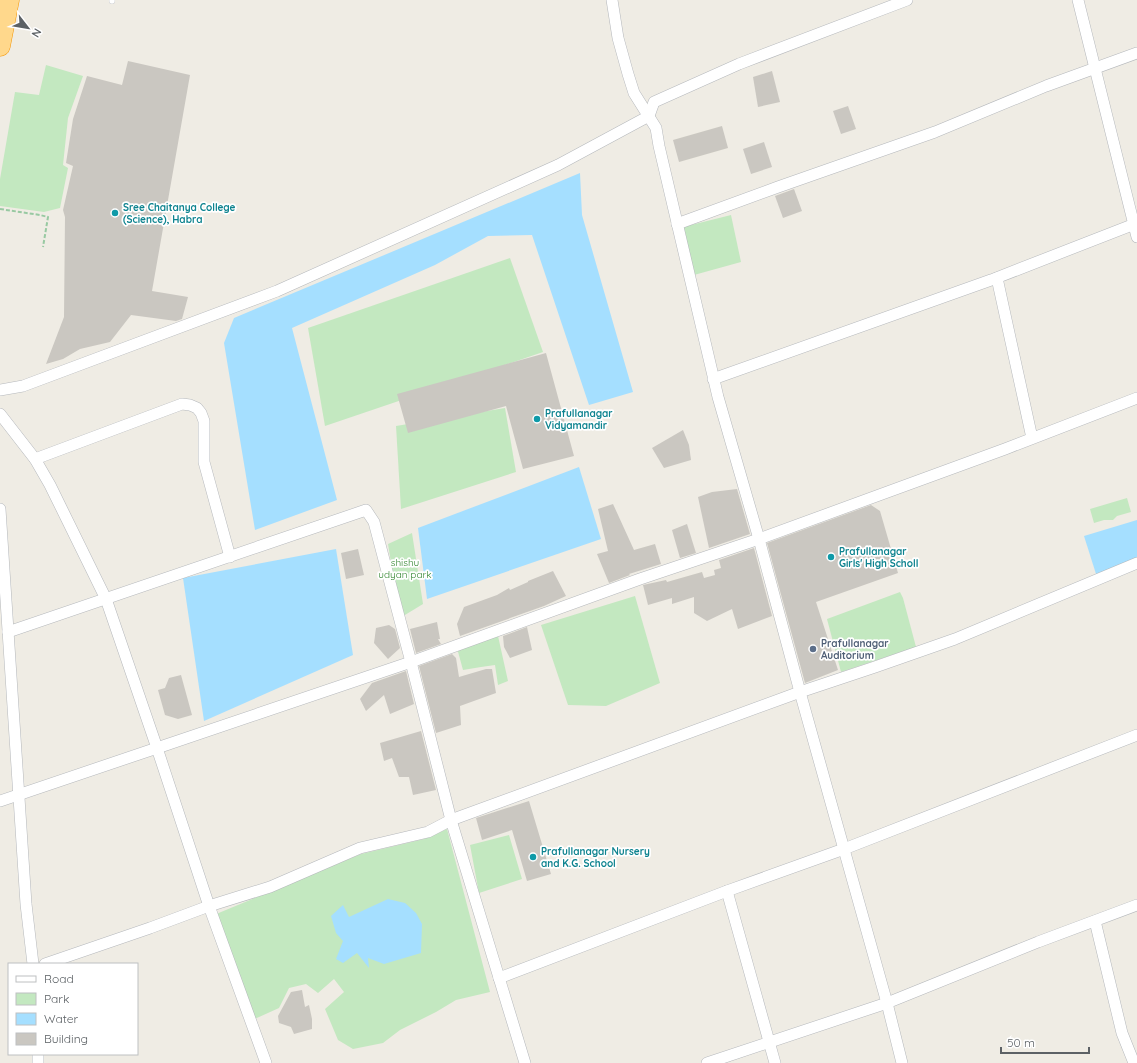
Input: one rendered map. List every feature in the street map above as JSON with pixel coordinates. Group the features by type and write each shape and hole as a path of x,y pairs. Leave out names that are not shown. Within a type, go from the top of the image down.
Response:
{"highway":[{"path":"0,46 9,0"}],"street":[{"path":"612,0 618,38 634,93 656,128 713,379 759,538 800,692 887,1003 902,1063"},
{"path":"0,390 23,386 277,291 558,165 649,116 654,102 739,64 907,0"},
{"path":"1078,0 1135,224 1137,238"},
{"path":"677,224 935,132 1046,86 1137,53"},
{"path":"713,379 997,278 1135,224"},
{"path":"997,278 1032,438"},
{"path":"0,800 411,662 632,581 759,538 1137,398"},
{"path":"35,459 182,404 190,404 197,408 204,421 204,462 230,557"},
{"path":"0,414 35,459 50,485 106,599 209,906 266,1063"},
{"path":"0,509 20,794 26,904 33,963"},
{"path":"8,632 366,510 374,522 451,820 525,1063"},
{"path":"48,963 209,906 270,887 360,848 428,832 451,820 800,692 955,639 1137,564"},
{"path":"499,978 727,891 844,849 1137,735"},
{"path":"727,891 775,1063"},
{"path":"707,1063 887,1003 1038,942 1137,905"},
{"path":"1095,920 1122,1033 1134,1063"}],"path":[{"path":"0,209 48,217 43,247"}],"green space":[{"path":"46,65 83,76 68,118 63,165 68,168 60,208 44,212 0,206 0,179 15,92 39,95"},
{"path":"731,215 741,262 694,275 683,227"},
{"path":"510,258 543,352 325,426 308,328"},
{"path":"505,408 516,472 401,509 396,426"},
{"path":"1127,498 1131,512 1117,516 1113,520 1104,520 1094,523 1090,509"},
{"name":"shishu udyan park","path":"412,533 423,604 400,618 388,544"},
{"path":"900,592 903,598 916,647 841,672 827,619"},
{"path":"635,596 660,683 606,706 568,705 541,625"},
{"path":"498,636 508,681 498,685 495,665 463,670 457,648"},
{"path":"447,829 490,992 456,1000 400,1030 383,1043 353,1049 338,1040 325,1009 344,992 334,979 318,993 306,984 289,988 279,1008 248,1022 209,917 361,854 424,839"},
{"path":"509,835 522,879 479,893 470,845"}],"water":[{"path":"580,173 582,215 633,392 589,405 532,235 488,236 435,265 292,328 337,500 255,530 224,343 234,318"},
{"path":"579,467 601,539 427,599 418,528"},
{"path":"1137,520 1137,561 1096,574 1084,536"},
{"path":"336,549 353,655 204,721 183,578"},
{"path":"388,899 405,903 416,913 422,924 421,953 384,964 368,958 369,968 357,953 343,963 336,959 343,941 336,933 331,916 343,905 349,917"}],"building":[{"name":"Sree Chaitanya College (Science), Habra","path":"128,61 190,75 152,291 188,297 182,319 176,321 131,315 110,342 80,349 63,359 46,364 64,317 65,217 63,210 73,166 66,163 73,119 87,76 122,85"},
{"path":"772,71 780,102 758,107 753,77"},
{"path":"848,106 856,129 841,134 833,111"},
{"path":"722,126 728,148 679,162 673,140"},
{"path":"764,142 772,167 751,174 743,149"},
{"path":"794,189 802,211 783,218 775,196"},
{"name":"Prafullanagar Vidyamandir","path":"546,353 574,456 523,469 506,406 408,433 397,394"},
{"path":"683,430 689,445 691,460 664,468 652,448"},
{"path":"737,489 750,534 709,548 698,497 712,492"},
{"path":"613,504 634,550 655,544 661,564 629,574 630,575 609,583 597,554 608,551 598,509"},
{"name":"Prafullanagar Girls' High Scholl","path":"871,505 880,511 898,573 816,602 838,670 805,683 767,543"},
{"path":"687,524 696,553 680,558 672,530"},
{"path":"754,548 772,616 738,629 732,609 707,621 694,613 694,597 672,604 672,598 648,605 643,585 666,580 667,582 702,572 704,578 715,575 714,570 721,568 719,560"},
{"path":"358,549 364,575 346,579 341,553"},
{"path":"553,571 566,596 544,606 460,636 457,624 464,607 497,595 509,588 510,590"},
{"path":"437,622 440,639 438,639 441,644 416,653 410,629"},
{"path":"389,625 395,629 400,648 388,659 374,643 376,628"},
{"path":"527,627 532,650 510,658 504,647 503,636"},
{"path":"452,654 456,658 459,677 486,669 492,669 496,693 460,706 461,725 436,733 419,666"},
{"path":"406,671 414,704 390,714 384,695 366,711 360,699 372,683"},
{"path":"181,675 192,715 178,719 165,715 158,690 165,688 169,678"},
{"path":"421,731 436,790 413,795 409,777 399,777 392,758 384,761 380,743"},
{"name":"Prafullanagar Nursery and K.G. School","path":"529,801 551,874 527,881 512,830 482,840 476,818"},
{"path":"302,990 305,1007 309,1005 312,1019 312,1029 294,1034 291,1027 279,1023 278,1016 291,992"}],"place":[{"name":"Sree Chaitanya College (Science), Habra","path":"115,213"},
{"name":"Prafullanagar Vidyamandir","path":"537,419"},
{"name":"Prafullanagar Girls' High Scholl","path":"831,557"},
{"name":"Prafullanagar Auditorium","path":"813,649"},
{"name":"Prafullanagar Nursery and K.G. School","path":"533,857"}]}
